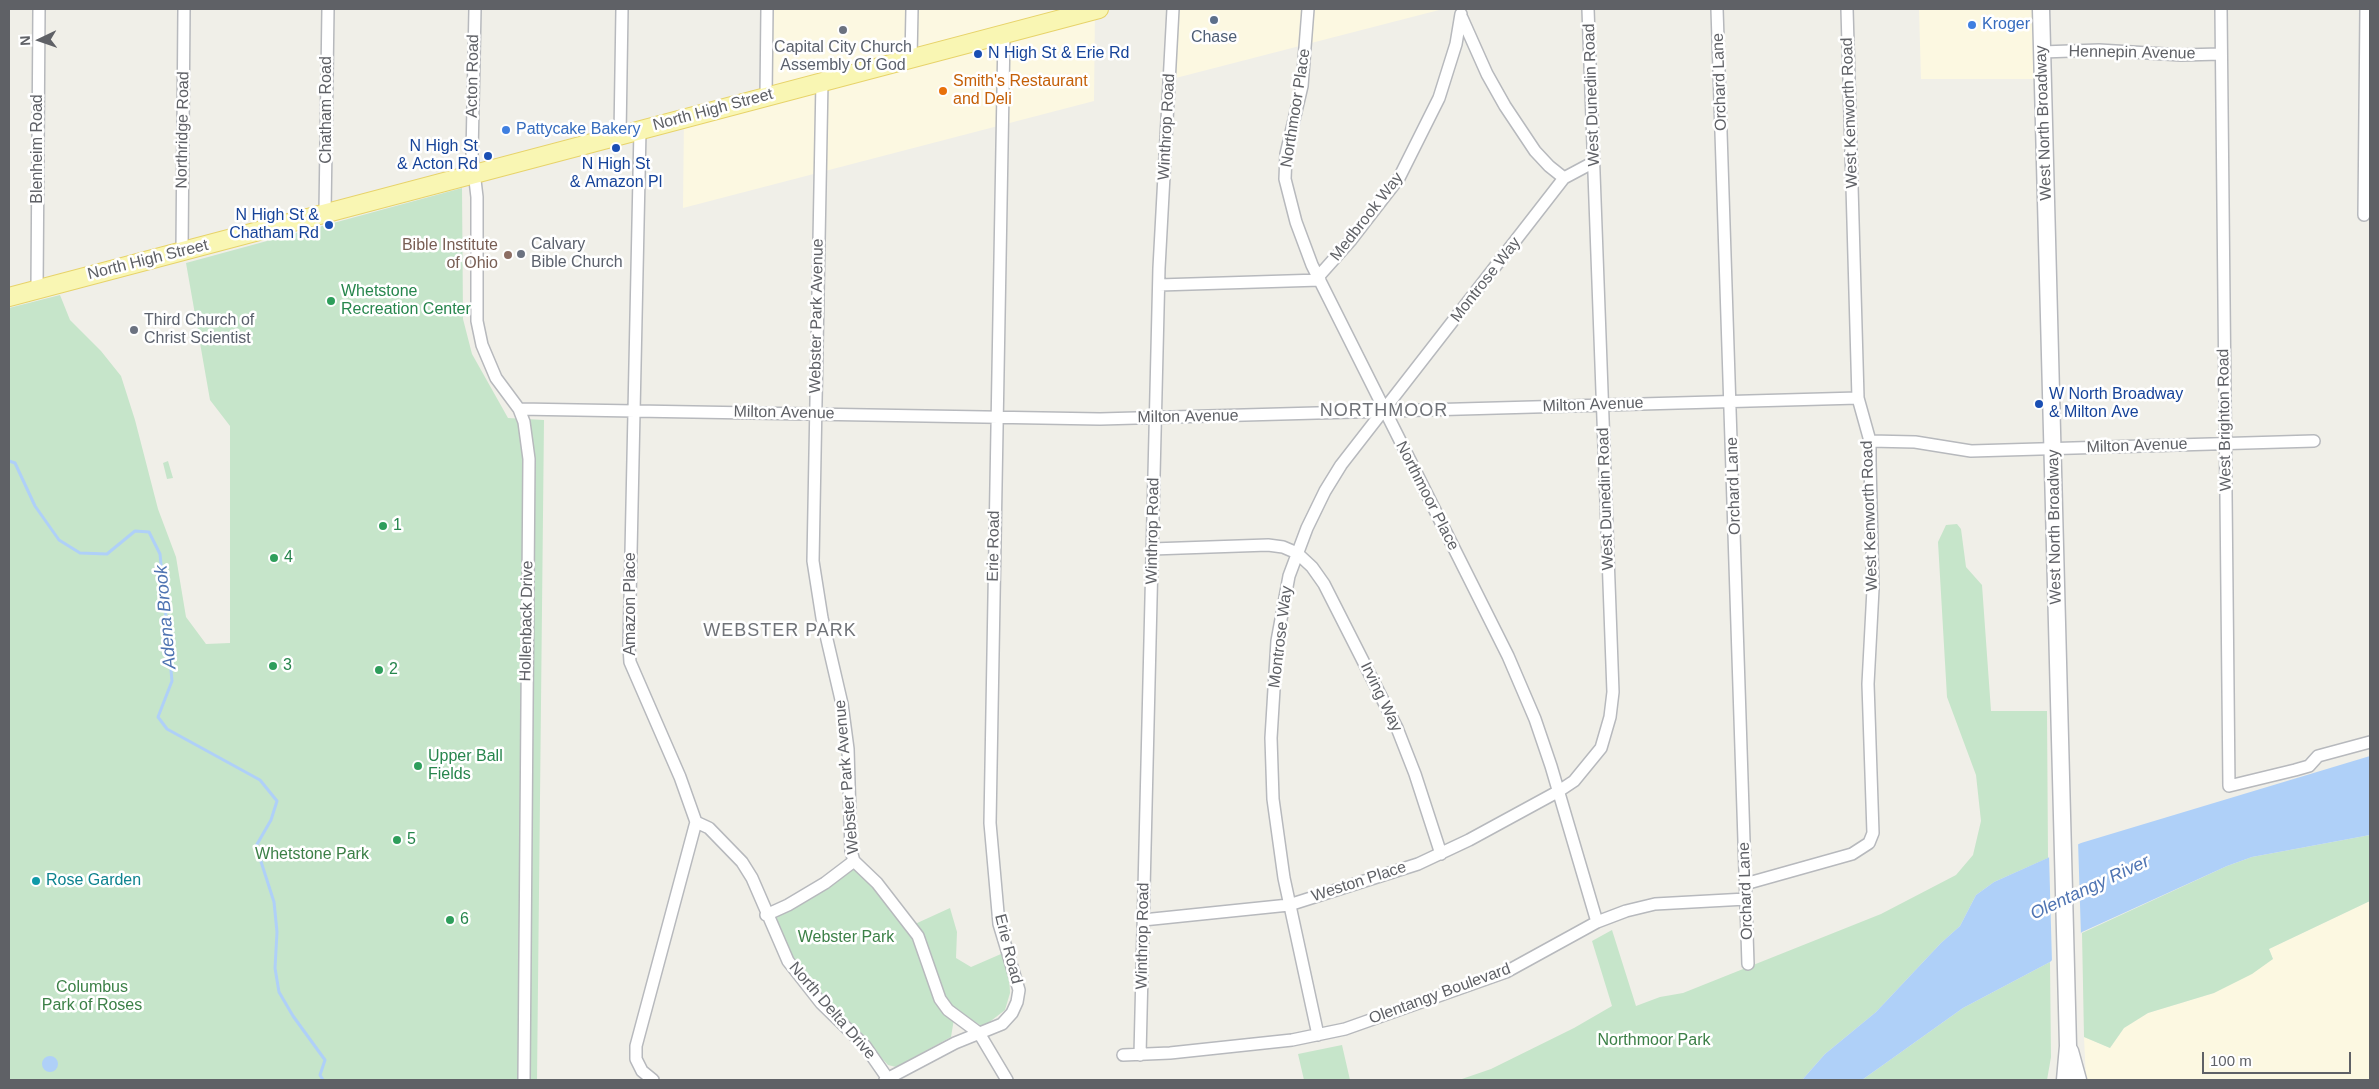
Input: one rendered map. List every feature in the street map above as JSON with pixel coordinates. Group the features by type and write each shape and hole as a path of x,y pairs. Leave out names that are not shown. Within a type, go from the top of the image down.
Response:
{"main road":[{"name":"North High Street","path":"9,297 1004,34 1056,14 1099,9"},
{"name":"West North Broadway","path":"2041,9 2068,1028 2065,1080"},
{"name":"West North Broadway","path":"2068,1046 2078,1080"}],"street":[{"name":"Blenheim Road","path":"38,289 39,9"},
{"name":"Northridge Road","path":"182,251 184,9"},
{"name":"Chatham Road","path":"325,212 328,9"},
{"name":"Acton Road","path":"473,174 475,9"},
{"path":"620,135 622,9"},
{"path":"766,96 767,9"},
{"path":"911,58 912,9"},
{"name":"Winthrop Road","path":"1140,1054 1159,285 1173,9"},
{"name":"Northmoor Place","path":"1308,9 1302,86 1286,154 1285,179 1296,222 1319,279 1508,656 1535,719 1559,791 1597,922"},
{"name":"West Dunedin Road","path":"1559,791 1574,781 1600,748 1610,717 1613,692 1588,9"},
{"name":"Orchard Lane","path":"1717,9 1748,964"},
{"name":"West Kenworth Road","path":"1745,884 1852,854 1869,843 1873,833 1868,654 1874,589 1870,441 1858,398 1847,9"},
{"name":"West Brighton Road","path":"2221,9 2229,786 2309,766 2318,756 2370,742"},
{"path":"2364,215 2366,9"},
{"path":"1461,12 1472,43 1505,106 1535,151 1564,178"},
{"name":"Medbrook Way","path":"1319,279 1352,240 1399,178 1413,153 1439,98 1456,44 1461,12"},
{"name":"Erie Road","path":"979,1033 1002,1024 1012,1013 1017,1002 1019,990 999,924 990,823 1004,34"},
{"name":"Hennepin Avenue","path":"2042,52 2099,50 2181,55 2222,54"},
{"name":"Webster Park Avenue","path":"822,81 813,561 822,618 842,704 848,766 849,825 854,861 877,883 918,936 940,999 948,1010 979,1033 1006,1080"},
{"name":"Amazon Place","path":"640,130 633,410 630,662 680,777 696,822"},
{"name":"Montrose Way","path":"1318,1035 1289,904 1273,799 1271,738 1277,641 1289,576 1297,553 1325,491 1341,466 1564,178 1594,162"},
{"name":"Hollenback Drive","path":"473,174 477,197 476,307 479,335 496,378 518,409 524,422 529,459 524,1080"},
{"path":"1159,285 1319,279"},
{"name":"Milton Avenue","path":"518,409 996,418 1155,418 1731,400 1858,398"},
{"name":"Milton Avenue","path":"1870,441 1915,442 1971,451 2226,442 2314,441"},
{"path":"1152,549 1268,545 1283,547 1297,553"},
{"name":"Irving Way","path":"1297,553 1312,567 1324,584 1378,689 1415,774 1441,854"},
{"name":"Weston Place","path":"1143,920 1289,904 1418,864 1441,854 1559,791"},
{"path":"653,1080 642,1071 636,1059 636,1046 696,822"},
{"name":"North Delta Drive","path":"696,822 708,828 742,862 752,878 788,961 821,1003 865,1046 886,1080"},
{"path":"766,914 788,905 826,883 854,861"},
{"name":"Olentangy Boulevard","path":"1124,1054 1292,1040 1345,1030 1506,972 1597,922 1655,904 1746,899"},
{"path":"955,1043 960,1018"},
{"path":"886,1080 955,1043 979,1033"}],"shaded area":[{"path":"766,9 1056,9 1056,18 1095,9 1094,101 683,208 684,117 765,96"},
{"path":"1171,9 1443,9 1168,80"},
{"path":"1919,9 2040,9 2043,79 1921,79"},
{"path":"2370,901 2370,1080 2086,1080 2084,1037 2110,1048 2124,1028 2148,1013 2214,993 2273,959 2269,949"}],"green space":[{"name":"Whetstone Park","path":"462,188 463,319 472,354 508,418 544,420 537,1080 9,1080 9,308 60,295 70,320 101,351 121,376 135,420 158,509 176,557 186,617 206,644 230,643 230,426 210,400 186,263"},
{"path":"168,461 173,478 167,479 163,463"},
{"name":"Northmoor Park","path":"1957,524 1961,529 1966,567 1982,585 1991,711 2047,711 2048,858 1994,882 1976,895 1960,926 1941,943 1876,1012 1825,1054 1802,1080 1459,1080 1491,1069 1574,1028 1612,1006 1592,941 1612,930 1636,1006 1660,997 1683,993 1881,914 1956,875 1973,855 1981,821 1976,775 1947,697 1938,542 1946,525"},
{"path":"2370,835 2370,901 2269,949 2273,959 2252,974 2214,993 2148,1013 2124,1028 2110,1048 2084,1037 2082,933 2227,866 2252,857"},
{"name":"Webster Park","path":"854,867 867,877 910,932 954,1019 951,1037 896,1067 888,1065 826,998 788,952 773,918"},
{"path":"950,908 957,932 956,958 971,967 1001,954 1009,974 1010,993 1005,1010 983,1027 954,1008 945,998 915,924"},
{"path":"2050,962 2051,1057 2047,1080 1862,1080 1963,1008"},
{"path":"1342,1045 1350,1080 1304,1080 1298,1054"}],"water":[{"name":"Olentangy River","path":"2370,756 2370,835 2252,857 2227,866 2082,932 2050,962 1963,1008 1862,1080 1802,1080 1825,1054 1876,1012 1941,943 1960,926 1976,895 1994,882 2081,843"},
{"path":"50,1056 58,1064 50,1072 42,1064"}],"pier":[{"path":"2078,841 2081,937 2052,963 2049,854"}],"waterway":[{"name":"Adena Brook","path":"9,461 15,463 35,506 59,540 80,553 107,554 135,531 149,532 160,554 172,681 158,717 167,729 260,780 277,801 271,820 256,846 274,902 277,932 275,968 279,992 293,1016 325,1060 320,1075 323,1080"}],"place":[{"name":"Chase","path":"1214,20"},
{"name":"Kroger","path":"1972,25"},
{"name":"Capital City Church Assembly Of God","path":"843,30"},
{"name":"N High St & Erie Rd","path":"978,54"},
{"name":"Smith's Restaurant and Deli","path":"943,91"},
{"name":"Pattycake Bakery","path":"506,130"},
{"name":"N High St & Amazon Pl","path":"616,148"},
{"name":"N High St & Acton Rd","path":"488,156"},
{"name":"N High St & Chatham Rd","path":"329,225"},
{"name":"Calvary Bible Church","path":"521,254"},
{"name":"Bible Institute of Ohio","path":"508,255"},
{"name":"Whetstone Recreation Center","path":"331,301"},
{"name":"Third Church of Christ Scientist","path":"134,330"},
{"name":"W North Broadway & Milton Ave","path":"2039,404"},
{"name":"1","path":"383,526"},
{"name":"4","path":"274,558"},
{"name":"3","path":"273,666"},
{"name":"2","path":"379,670"},
{"name":"Upper Ball Fields","path":"418,766"},
{"name":"5","path":"397,840"},
{"name":"Rose Garden","path":"36,881"},
{"name":"6","path":"450,920"}],"district":[{"name":"NORTHMOOR","path":"1384,411"},
{"name":"WEBSTER PARK","path":"780,631"}],"park label":[{"name":"Columbus Park of Roses","path":"92,997"}]}
